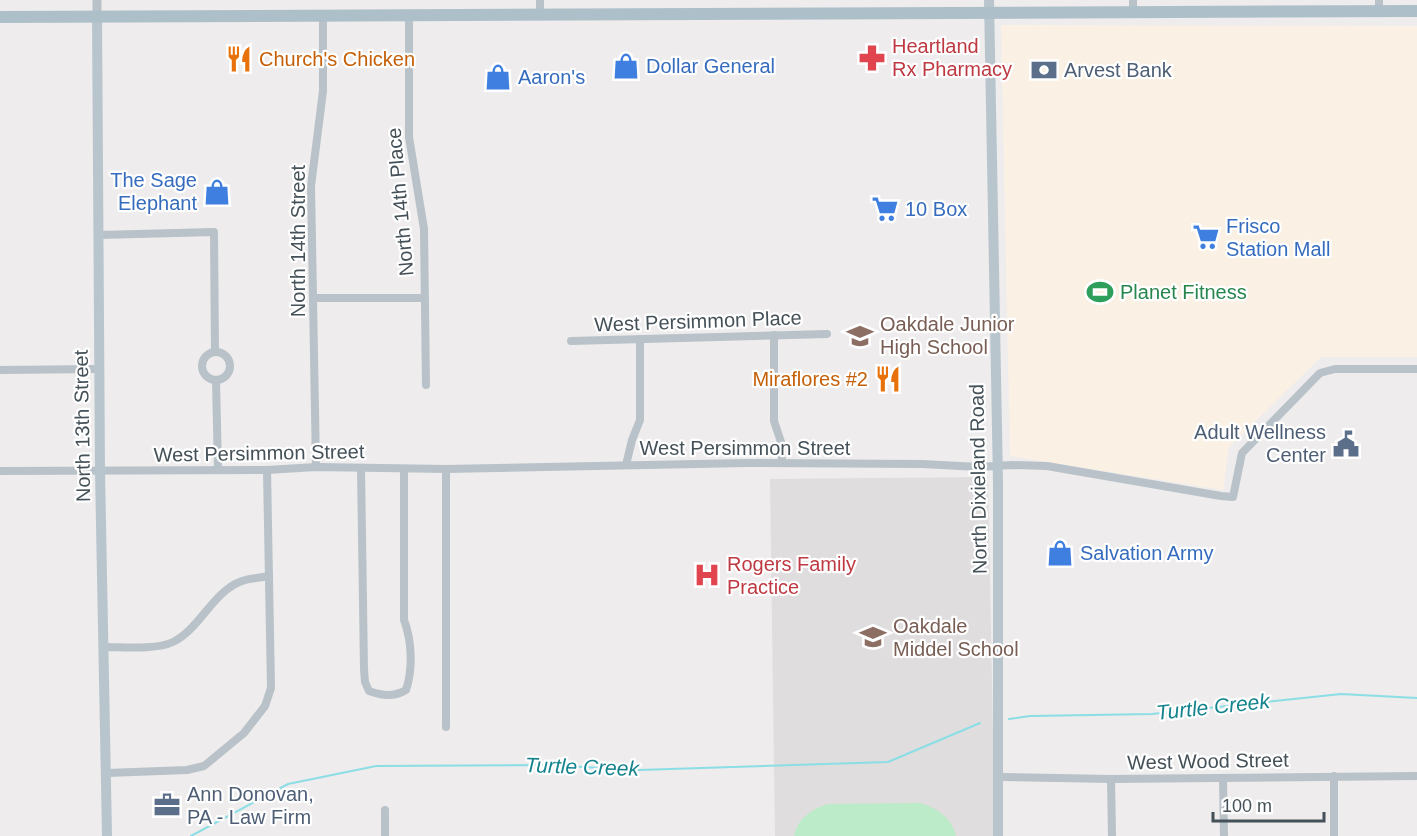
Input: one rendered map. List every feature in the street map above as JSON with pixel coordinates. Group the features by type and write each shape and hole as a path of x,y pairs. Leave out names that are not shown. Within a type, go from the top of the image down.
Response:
{"main road":[{"name":"North Dixieland Road","path":"989,0 997,466 998,836"},
{"path":"0,17 990,14 1133,6 1379,6 1417,11"},
{"name":"North 13th Street","path":"97,16 100,471 107,836"}],"street":[{"path":"97,0 97,16"},
{"path":"540,0 540,16"},
{"name":"North 14th Street","path":"316,467 311,186 323,91 323,16"},
{"name":"North 14th Place","path":"409,16 409,137 424,229 426,385"},
{"path":"99,235 214,232 215,352"},
{"path":"313,298 425,298"},
{"name":"West Persimmon Place","path":"571,341 827,334"},
{"path":"774,335 774,421 782,442 782,463"},
{"path":"626,465 640,420 640,339"},
{"path":"215,352 227,357 230,366 226,375 216,380 206,376 201,368 206,356 215,352"},
{"path":"0,370 99,369"},
{"name":"West Persimmon Street","path":"0,471 267,471 316,467 446,469 782,463 1047,466 1233,497 1242,453 1320,373 1335,369 1417,369"},
{"path":"216,380 218,470"},
{"path":"362,468 365,682 369,691 382,695 398,695 406,690 410,679 409,634 404,620 404,469"},
{"path":"446,469 446,727"},
{"path":"107,773 187,770 204,766 244,733 265,706 271,688 267,471"},
{"path":"104,647 156,646 173,642 229,588 242,581 269,576"},
{"path":"1334,776 1334,836"},
{"name":"West Wood Street","path":"999,777 1417,776"},
{"path":"1111,778 1112,836"},
{"path":"1223,778 1224,836"},
{"path":"385,810 385,836"}],"shaded area":[{"path":"1001,25 1417,26 1417,357 1321,357 1229,447 1223,490 1010,456"},
{"path":"988,477 995,836 775,836 770,479"}],"green space":[{"path":"920,803 943,815 951,824 956,836 794,836 802,819 828,804"}],"waterway":[{"name":"Turtle Creek","path":"1009,719 1030,716 1152,714 1341,694 1417,698"},
{"name":"Turtle Creek","path":"191,836 288,784 376,766 546,765 639,770 888,762 980,723"}],"place":[{"name":"Heartland Rx Pharmacy","path":"872,58"},
{"name":"Church's Chicken","path":"239,59"},
{"name":"Dollar General","path":"626,66"},
{"name":"Arvest Bank","path":"1044,70"},
{"name":"Aaron's","path":"498,77"},
{"name":"The Sage Elephant","path":"217,192"},
{"name":"10 Box","path":"885,209"},
{"name":"Frisco Station Mall","path":"1206,237"},
{"name":"Planet Fitness","path":"1100,292"},
{"name":"Oakdale Junior High School","path":"860,336"},
{"name":"Miraflores #2","path":"888,379"},
{"name":"Adult Wellness Center","path":"1346,444"},
{"name":"Salvation Army","path":"1060,553"},
{"name":"Rogers Family Practice","path":"707,575"},
{"name":"Oakdale Middel School","path":"873,637"},
{"name":"Ann Donovan, PA - Law Firm","path":"167,805"}]}
